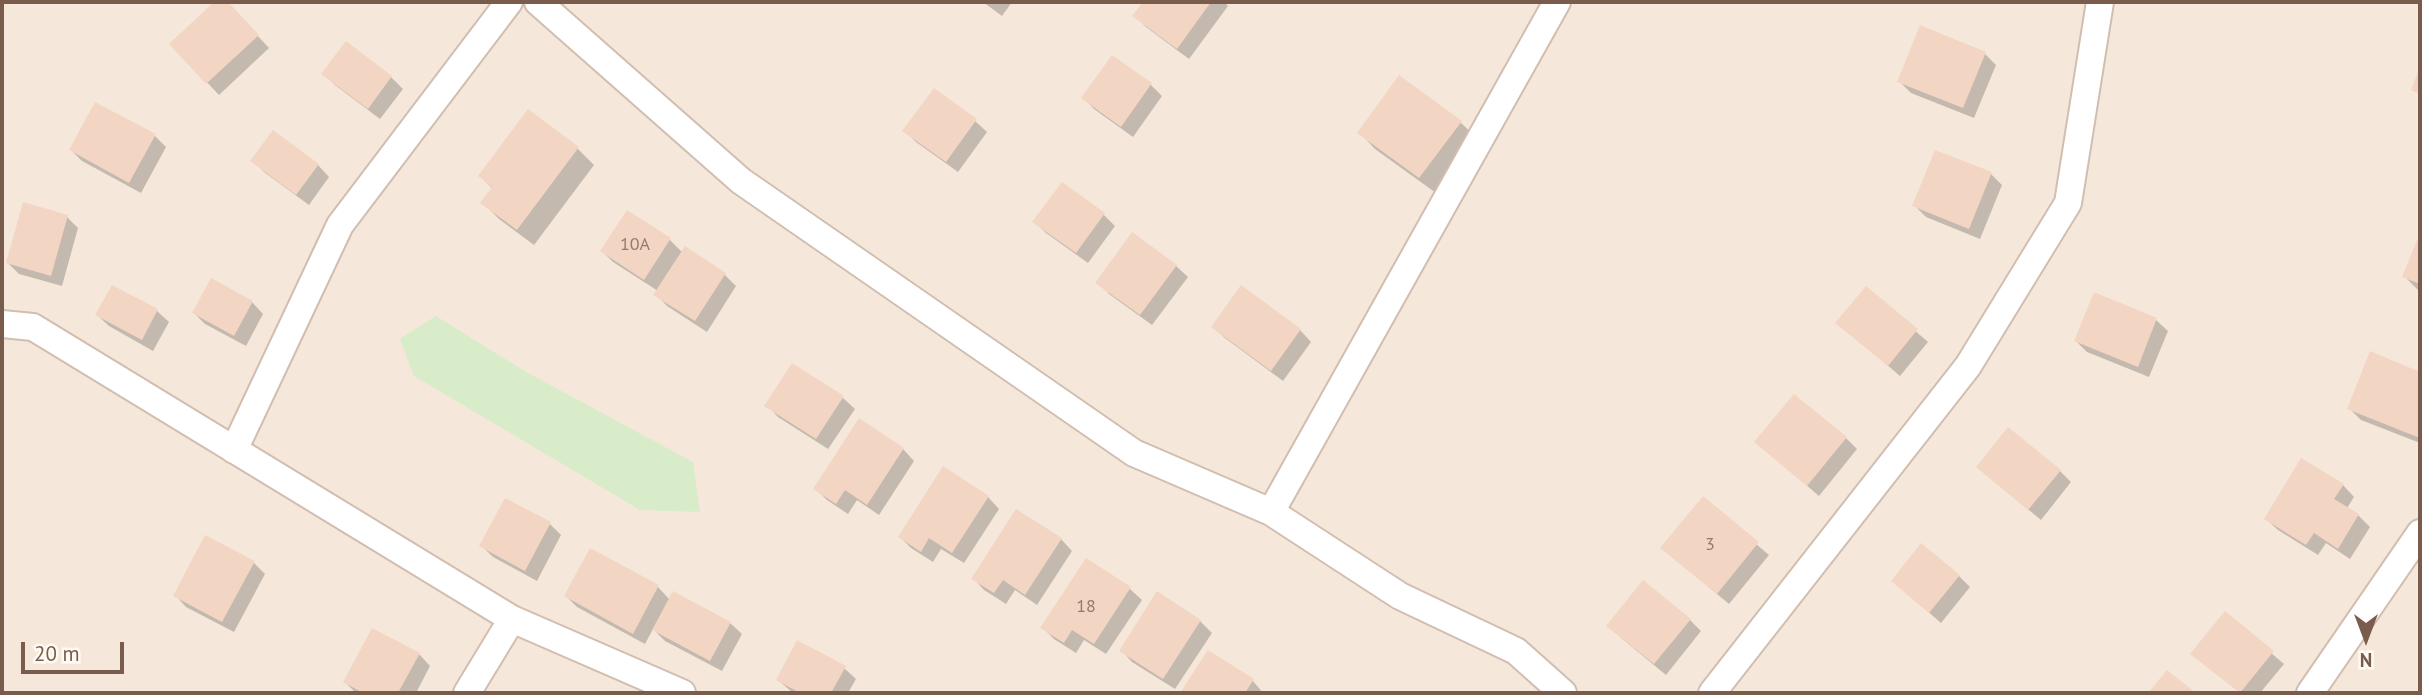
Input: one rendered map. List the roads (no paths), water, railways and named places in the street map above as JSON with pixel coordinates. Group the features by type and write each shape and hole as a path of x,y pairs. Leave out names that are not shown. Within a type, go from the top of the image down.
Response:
{"street":[{"path":"234,450 340,225 509,2"},
{"path":"538,2 741,181 1134,453 1271,512 1399,596 1516,651 1563,693"},
{"path":"1271,512 1557,2"},
{"path":"1712,693 1968,366 2068,203 2100,2"},
{"path":"2,324 33,327 512,619 682,693"},
{"path":"2310,693 2420,533"},
{"path":"467,693 512,619"}]}
